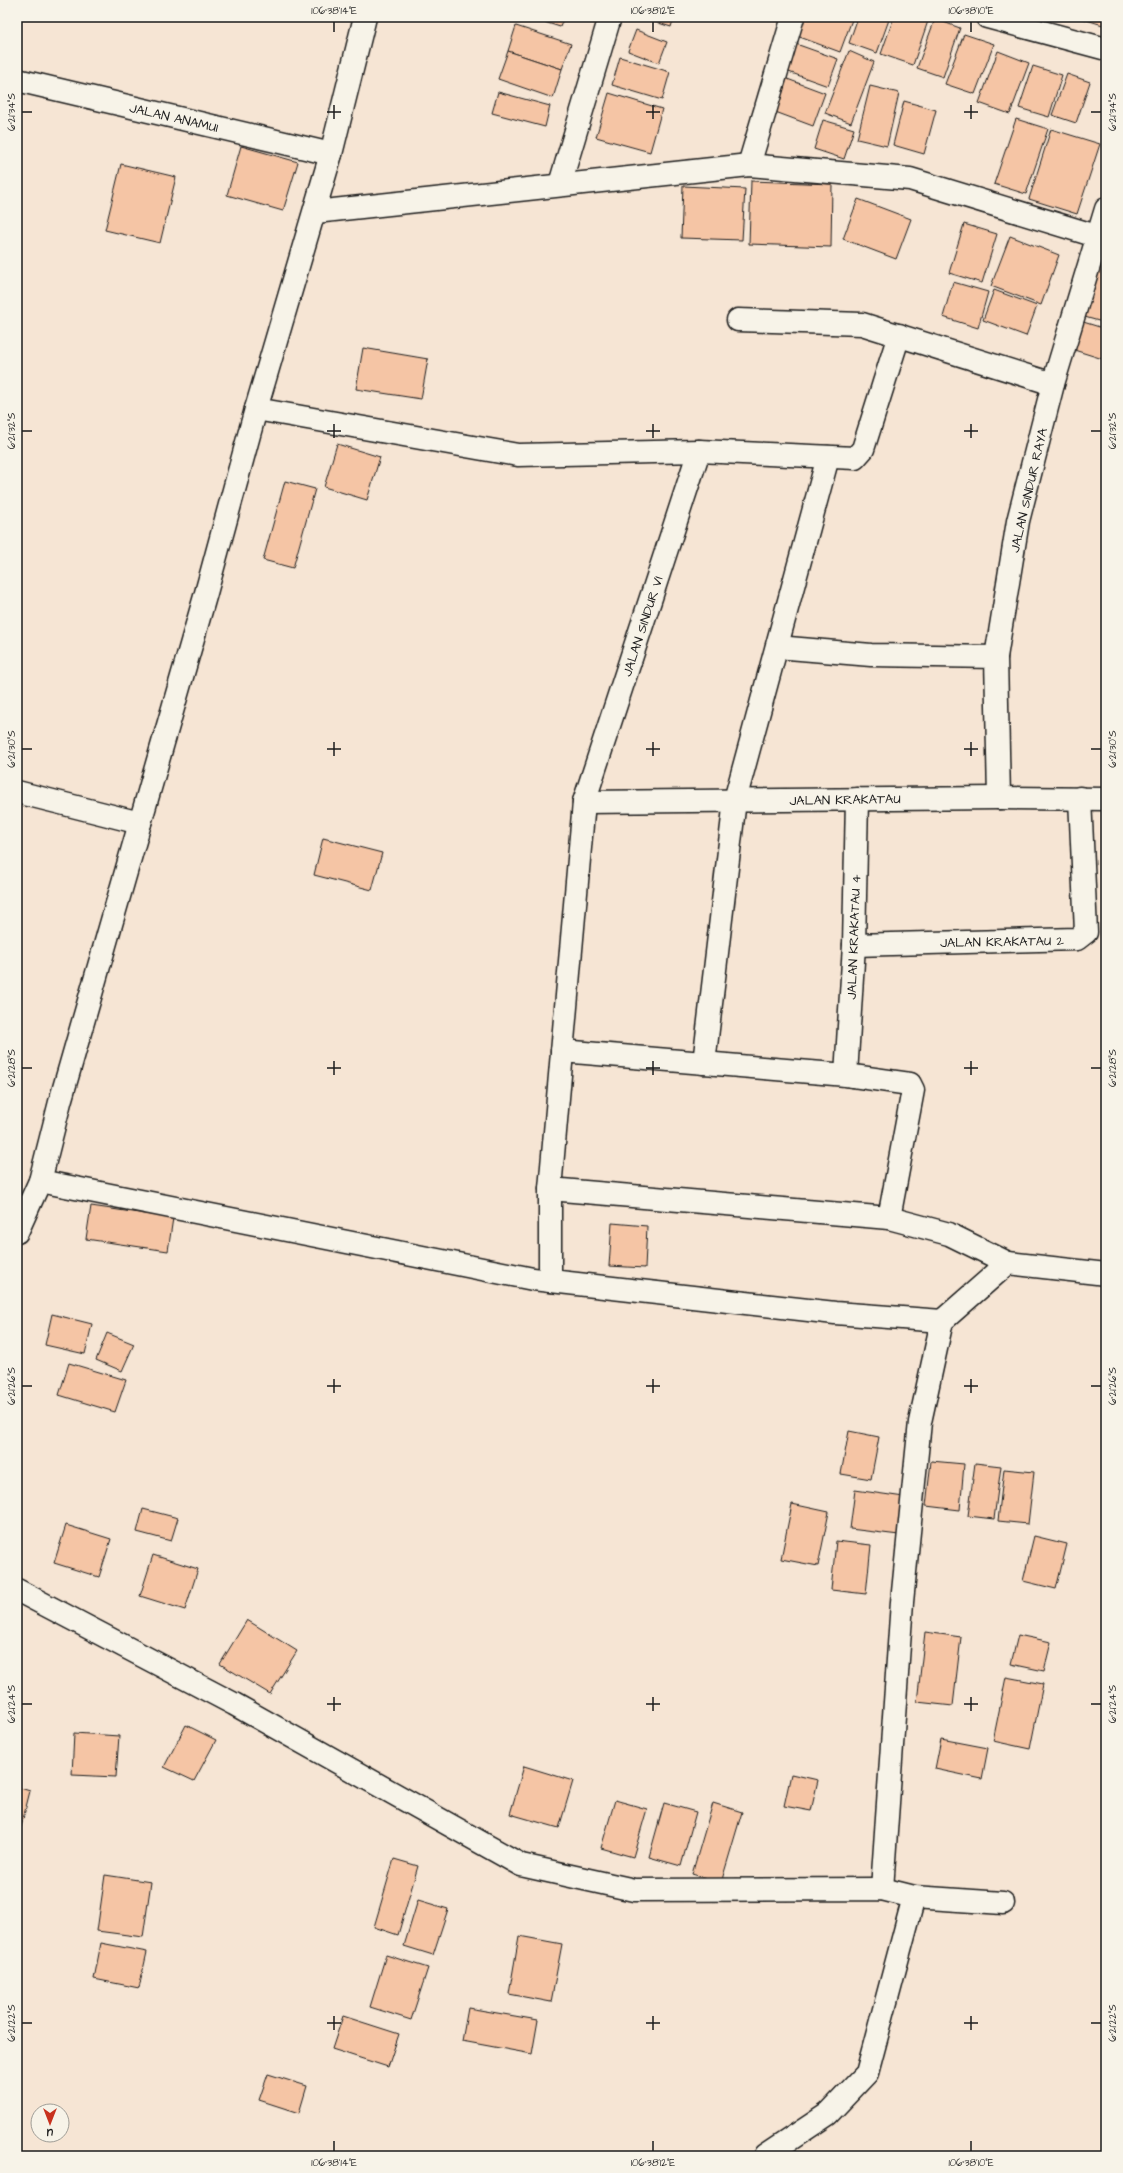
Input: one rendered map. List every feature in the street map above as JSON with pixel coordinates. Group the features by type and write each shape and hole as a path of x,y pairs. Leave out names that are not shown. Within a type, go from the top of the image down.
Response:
{"street":[{"path":"17,1232 40,1182 60,1102 206,594 256,409 315,212 365,17"},
{"path":"560,184 610,17"},
{"path":"749,165 793,17"},
{"path":"987,17 1106,49"},
{"name":"JALAN ANAMUI","path":"17,80 331,154"},
{"path":"315,212 560,184 749,165 910,179 1101,237"},
{"name":"JALAN SINDUR RAYA","path":"999,798 996,656 1018,521 1053,384 1101,237 1106,209"},
{"path":"738,320 862,324 1053,384"},
{"path":"256,409 518,455 699,451 855,458 863,449 899,335"},
{"name":"JALAN SINDUR VI","path":"550,1281 550,1189 584,802 699,451"},
{"path":"704,1063 735,800 828,456"},
{"path":"777,647 871,655 996,656"},
{"path":"17,792 140,823"},
{"name":"JALAN KRAKATAU 2","path":"854,945 1077,939 1086,932 1080,798"},
{"name":"JALAN KRAKATAU","path":"584,802 1106,798"},
{"name":"JALAN KRAKATAU 4","path":"846,1076 854,945 856,799"},
{"path":"562,1051 846,1076 910,1084 913,1090 889,1218"},
{"path":"40,1182 533,1280 835,1313 942,1321"},
{"path":"550,1189 889,1218 949,1234 1008,1263 1106,1274"},
{"path":"882,1889 902,1602 920,1422 942,1321 1008,1263"},
{"path":"17,1590 234,1704 521,1865 634,1890 882,1889 914,1897 1003,1903"},
{"path":"765,2156 828,2114 867,2073 914,1897"}],"building":[{"path":"529,17 564,17 560,27"},
{"path":"640,17 674,17 671,27"},
{"path":"805,17 853,17 840,52 797,36"},
{"path":"858,17 890,17 877,53 849,43"},
{"path":"894,17 929,18 913,65 881,54"},
{"path":"1080,17 1106,17 1106,26 1080,18"},
{"path":"935,19 960,28 943,77 917,68"},
{"path":"516,26 571,44 562,69 508,51"},
{"path":"636,30 667,42 659,63 628,51"},
{"path":"964,34 994,44 975,94 945,84"},
{"path":"796,44 838,59 828,86 786,71"},
{"path":"508,51 562,69 553,98 498,79"},
{"path":"849,51 874,62 851,123 825,113"},
{"path":"998,51 1029,63 1010,114 979,103"},
{"path":"620,57 670,72 662,100 612,85"},
{"path":"1033,66 1062,75 1049,117 1019,108"},
{"path":"1067,74 1090,82 1076,123 1052,115"},
{"path":"782,77 825,93 813,126 770,110"},
{"path":"870,86 899,93 887,146 857,139"},
{"path":"498,92 550,106 545,127 492,113"},
{"path":"609,93 662,109 650,152 596,137"},
{"path":"904,101 936,110 924,154 893,145"},
{"path":"1016,119 1048,129 1026,194 994,184"},
{"path":"823,120 854,129 844,159 814,149"},
{"path":"1051,129 1100,144 1077,214 1029,199"},
{"path":"241,146 298,162 283,211 227,195"},
{"path":"121,164 176,177 160,243 105,230"},
{"path":"751,181 832,184 831,247 749,244"},
{"path":"683,186 745,189 742,240 681,238"},
{"path":"858,199 911,219 896,259 843,239"},
{"path":"964,224 997,234 982,283 949,273"},
{"path":"1010,236 1059,255 1041,305 991,286"},
{"path":"1097,261 1106,263 1106,323 1081,316"},
{"path":"953,282 988,292 978,328 943,317"},
{"path":"994,290 1037,306 1026,336 983,320"},
{"path":"1080,321 1106,329 1106,360 1071,349"},
{"path":"363,348 428,359 421,399 356,389"},
{"path":"337,444 380,457 367,500 324,487"},
{"path":"285,481 315,489 293,568 263,560"},
{"path":"323,838 382,853 372,890 314,875"},
{"path":"91,1206 173,1218 168,1251 86,1239"},
{"path":"612,1223 647,1226 645,1268 609,1266"},
{"path":"52,1314 92,1324 85,1354 45,1345"},
{"path":"107,1333 134,1344 122,1371 96,1360"},
{"path":"69,1363 126,1380 115,1412 59,1395"},
{"path":"849,1431 879,1437 871,1479 841,1474"},
{"path":"931,1461 964,1464 960,1510 926,1506"},
{"path":"975,1463 1001,1466 994,1519 968,1516"},
{"path":"1004,1469 1034,1472 1028,1524 998,1521"},
{"path":"855,1490 904,1497 899,1535 850,1529"},
{"path":"792,1504 829,1512 818,1566 781,1559"},
{"path":"143,1509 178,1518 171,1541 137,1532"},
{"path":"66,1525 111,1539 99,1577 54,1563"},
{"path":"1034,1536 1067,1544 1056,1589 1023,1581"},
{"path":"836,1541 871,1545 866,1594 831,1590"},
{"path":"153,1555 198,1569 185,1610 140,1596"},
{"path":"247,1620 297,1651 270,1694 220,1664"},
{"path":"925,1632 961,1637 953,1706 917,1702"},
{"path":"1018,1635 1051,1642 1044,1671 1011,1664"},
{"path":"1006,1677 1043,1684 1030,1749 993,1741"},
{"path":"186,1725 216,1740 194,1781 164,1767"},
{"path":"74,1733 119,1736 116,1777 72,1775"},
{"path":"941,1739 988,1748 982,1779 935,1769"},
{"path":"524,1766 573,1781 559,1828 510,1814"},
{"path":"791,1774 818,1780 811,1811 784,1806"},
{"path":"17,1787 30,1791 21,1827 17,1826"},
{"path":"615,1800 647,1809 633,1857 601,1848"},
{"path":"664,1803 696,1812 681,1866 649,1857"},
{"path":"713,1803 742,1812 721,1883 692,1874"},
{"path":"394,1859 418,1866 398,1935 374,1927"},
{"path":"105,1875 151,1882 143,1937 97,1931"},
{"path":"418,1900 448,1909 433,1955 404,1946"},
{"path":"519,1936 562,1944 551,2002 509,1994"},
{"path":"101,1943 147,1952 139,1988 94,1979"},
{"path":"386,1955 428,1968 411,2020 370,2007"},
{"path":"468,2008 538,2020 532,2054 462,2041"},
{"path":"343,2016 399,2034 388,2067 332,2049"},
{"path":"268,2074 307,2086 299,2113 259,2100"}]}
